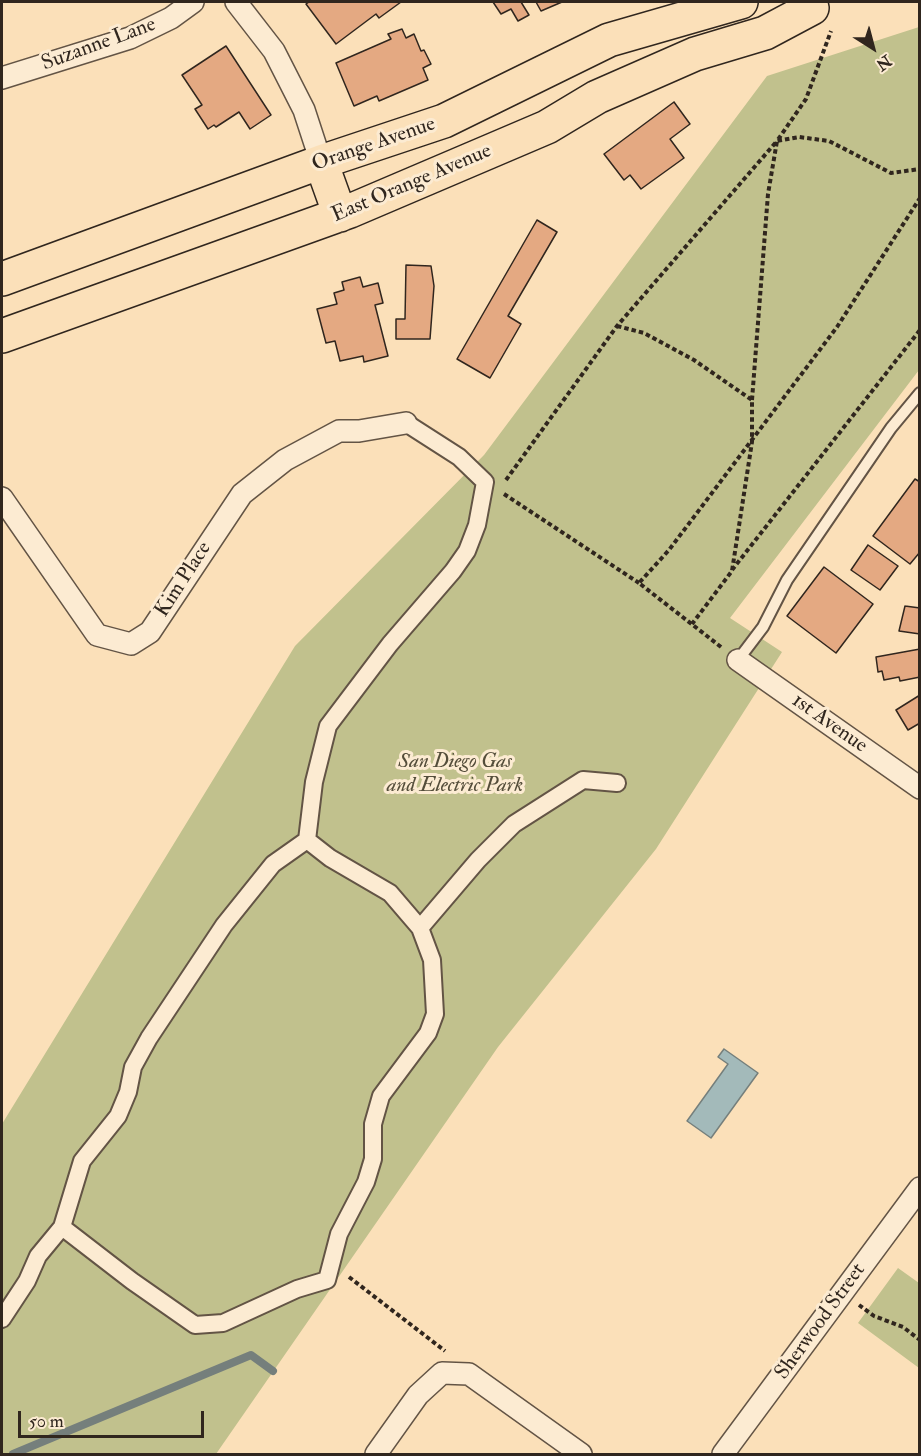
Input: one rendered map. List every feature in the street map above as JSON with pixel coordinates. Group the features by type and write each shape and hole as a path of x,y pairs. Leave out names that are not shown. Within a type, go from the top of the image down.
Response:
{"main road":[{"name":"Orange Avenue","path":"2,279 321,162 444,121 609,40 741,2"},
{"path":"775,2 827,10"},
{"name":"East Orange Avenue","path":"2,336 340,215 547,127 597,97 673,63 827,10"},
{"path":"321,162 340,215"}],"street":[{"name":"Suzanne Lane","path":"2,78 130,38 171,18 192,2"},
{"path":"236,2 274,51 304,110 321,162"},
{"path":"2,1319 27,1281 38,1256 62,1227 82,1161 118,1116 128,1092 133,1067 149,1038 224,925 259,881 273,864 307,840 314,782 321,745 328,726 390,644 467,551 492,486 459,457 406,423"},
{"name":"Kim Place","path":"2,498 97,635 132,644 150,632 242,494 285,460 339,431 359,431 406,423"},
{"name":"1st Avenue","path":"738,660 920,788"},
{"path":"420,928 478,860 514,824 583,780 617,783"},
{"path":"62,1227 132,1281 195,1325 223,1323 297,1289 327,1280 339,1234 373,1159 373,1124 381,1096 428,1033 435,1014 432,960 420,928 390,893 330,858 307,840"},
{"name":"Sherwood Street","path":"723,1455 920,1188"},
{"path":"376,1455 418,1395 442,1373 469,1374 569,1451"}],"lane":[{"path":"738,660 763,627 788,580 859,475 920,393"}],"path":[{"path":"738,660 639,583 492,486 617,326 777,141 806,99 822,51 827,10"},
{"path":"777,141 798,137 830,141 891,173 920,169"},
{"path":"732,571 752,442 752,400 768,194 777,141"},
{"path":"639,583 669,550 837,327 920,198"},
{"path":"617,326 644,333 694,360 752,400"},
{"path":"692,624 920,330"},
{"path":"333,1256 350,1278 437,1344"},
{"path":"842,1293 874,1316 903,1327 920,1340"}],"green space":[{"name":"San Diego Gas and Electric Park","path":"919,27 919,370 730,618 782,652 656,849 498,1047 216,1454 2,1454 2,1124 295,646 484,455 767,76"},
{"path":"898,1268 919,1283 919,1368 858,1323"}],"water":[{"path":"724,1049 758,1073 711,1138 687,1121 728,1064 718,1057"}],"building":[{"path":"309,2 401,2 379,18 376,14 336,44 306,4"},
{"path":"493,2 521,2 529,15 518,21 511,9 501,14"},
{"path":"536,2 562,2 541,11"},
{"path":"402,29 406,38 414,34 421,51 424,50 431,64 423,68 428,80 379,101 377,96 354,106 336,63 391,39 388,34"},
{"path":"226,46 271,115 250,129 239,112 216,127 214,125 208,129 195,109 202,105 182,75"},
{"path":"674,102 690,124 670,139 684,158 641,189 630,175 624,180 604,154"},
{"path":"537,220 557,232 508,316 521,324 490,378 457,359"},
{"path":"406,265 431,266 434,286 430,339 396,339 396,319 405,319"},
{"path":"360,277 363,287 378,283 383,303 375,305 388,356 364,362 363,356 340,361 335,341 326,343 317,309 337,304 334,293 344,290 342,282"},
{"path":"915,479 920,482 920,552 910,564 873,536"},
{"path":"868,545 898,566 880,590 851,570"},
{"path":"824,567 873,604 836,653 787,616"},
{"path":"905,606 920,608 920,634 899,631"},
{"path":"920,649 920,677 900,681 899,677 884,680 882,671 878,672 876,657"},
{"path":"920,695 920,723 908,730 896,710"}],"waterway":[{"path":"13,1454 251,1355 273,1371"}]}
